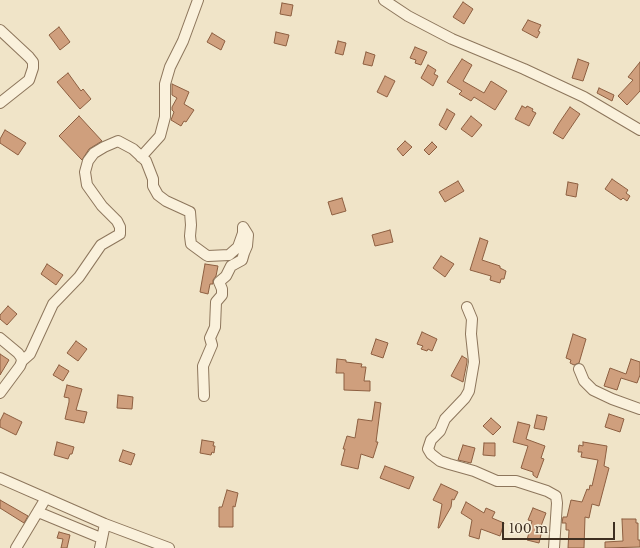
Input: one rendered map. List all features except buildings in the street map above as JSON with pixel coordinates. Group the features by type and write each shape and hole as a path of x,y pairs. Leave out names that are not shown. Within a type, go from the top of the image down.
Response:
{"street":[{"path":"141,157 160,136 166,117 165,84 170,67 183,41 198,0"},
{"path":"384,0 408,16 452,39 524,69 584,97 640,130"},
{"path":"0,30 29,57 32,62 29,80 0,103"},
{"path":"0,393 22,361 30,354 53,304 79,277 101,245 120,234 120,227 117,221 102,206 87,185 85,172 88,162 94,153 118,141 133,149 146,161 153,179 153,186 158,195 166,201 190,212 191,244 208,256 229,255 238,247 243,233 243,228 248,235 247,246 242,260 231,266 226,276 219,282 222,289 222,294 216,302 215,327 210,338 212,345 203,366 204,396"},
{"path":"467,307 472,319 471,334 474,362 469,391 465,398 446,419 440,431 431,440 428,449 430,454 449,464 474,471 497,481 516,481 547,491 556,496 557,503 554,548"},
{"path":"0,338 21,356 22,361"},
{"path":"579,369 584,382 593,390 612,400 640,409"},
{"path":"0,478 105,524 169,548"},
{"path":"16,548 46,498"},
{"path":"38,512 100,546 105,524"}]}
